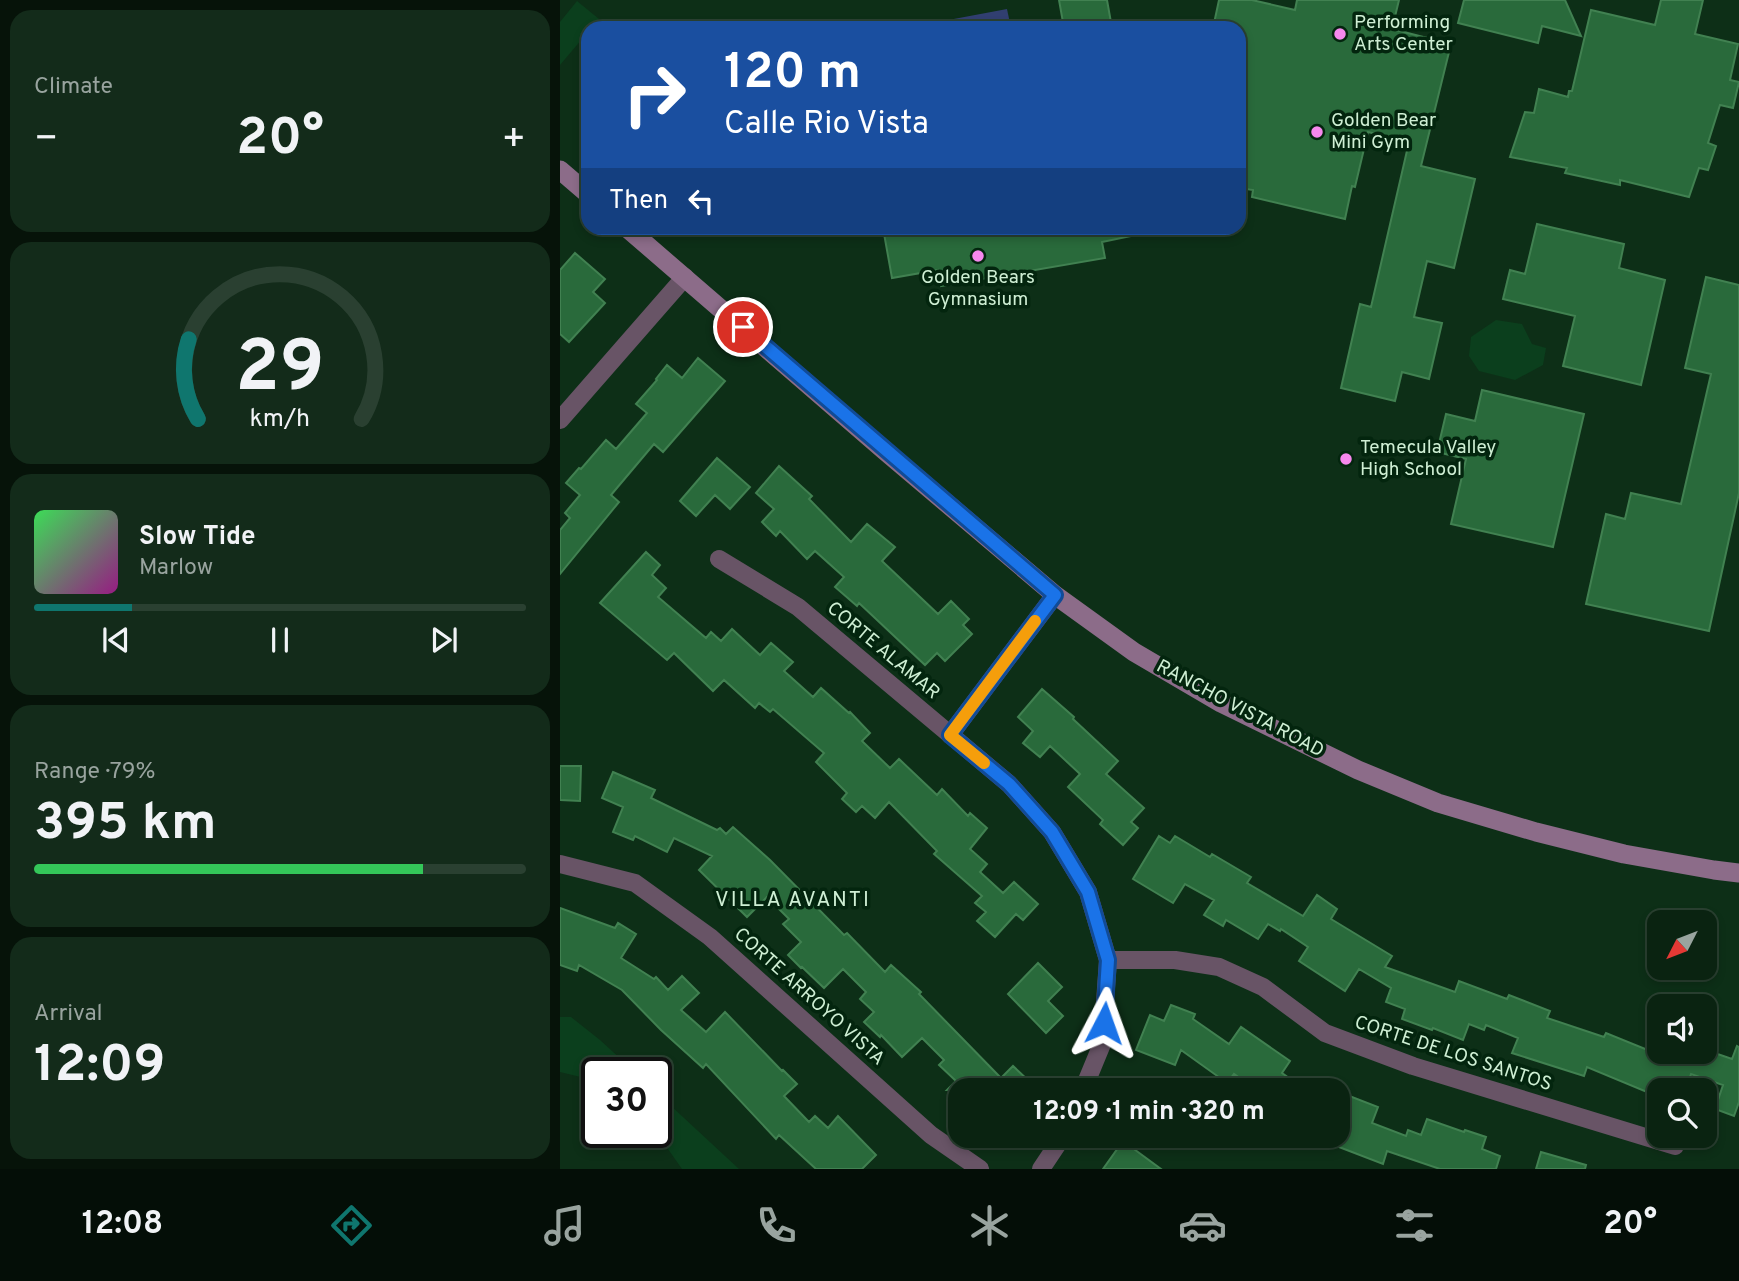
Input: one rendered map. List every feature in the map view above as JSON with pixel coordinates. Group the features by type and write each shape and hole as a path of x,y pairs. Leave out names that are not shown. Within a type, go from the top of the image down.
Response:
{"main road":[{"path":"560,170 581,188"},
{"name":"RANCHO VISTA ROAD","path":"635,235 1055,595 1133,652 1221,703 1358,770 1438,803 1624,854 1739,873"}],"street":[{"path":"560,420 685,277"},
{"name":"CORTE ALAMAR","path":"719,559 797,607 1009,784 1052,832 1088,892 1108,960 1102,1044 1088,1078"},
{"path":"950,735 1055,595"},
{"name":"CORTE ARROYO VISTA","path":"560,864 635,883 710,937 931,1135 980,1169"},
{"name":"CORTE DE LOS SANTOS","path":"1108,960 1175,960 1219,967 1263,987 1325,1032 1413,1066 1647,1137"},
{"path":"1041,1169 1055,1148"}],"green space":[{"path":"577,1 599,19 581,21 581,40 560,65 560,22"},
{"path":"1496,320 1522,324 1532,344 1546,348 1543,365 1515,380 1479,371 1469,356 1471,337"},
{"path":"560,1017 571,1017 619,1057 581,1057 581,1077 560,1072"},
{"path":"672,1107 739,1169 682,1169 667,1148 672,1148"}],"water":[{"path":"1007,9 1010,21 943,21"}],"building":[{"path":"1059,0 1107,0 1111,21 1063,21"},
{"path":"1219,0 1252,0 1295,10 1297,0 1399,0 1392,29 1451,44 1421,166 1475,179 1454,268 1427,261 1414,317 1442,323 1429,379 1402,372 1395,401 1341,388 1360,304 1371,307 1409,142 1368,132 1345,219 1252,197 1253,190 1246,189 1246,21 1214,21"},
{"path":"1464,0 1565,0 1581,36 1542,26 1538,43 1458,23"},
{"path":"1661,0 1703,0 1695,34 1738,44 1730,80 1739,82 1733,108 1720,105 1708,143 1716,146 1708,170 1699,168 1689,197 1620,180 1620,185 1565,173 1567,168 1510,157 1525,112 1534,113 1539,89 1568,97 1569,91 1572,91 1591,10 1655,25"},
{"path":"1537,224 1624,244 1619,268 1665,280 1641,385 1563,366 1575,316 1503,299 1510,270 1525,274"},
{"path":"884,235 1136,235 1102,242 1105,258 941,286 938,270 892,278"},
{"path":"575,253 605,279 593,292 605,303 569,342 560,334 560,270"},
{"path":"1706,277 1739,285 1739,493 1709,631 1586,604 1606,514 1625,519 1631,493 1681,504 1711,374 1685,368"},
{"path":"698,358 725,381 663,452 654,444 611,495 619,502 560,574 560,530 570,518 565,513 580,495 566,483 606,440 616,449 647,413 636,404 667,365 682,378"},
{"path":"1482,390 1584,414 1553,547 1451,524 1466,459 1437,452 1446,414 1475,421"},
{"path":"717,458 750,487 730,509 715,495 696,516 680,501"},
{"path":"779,466 812,496 809,499 851,542 867,524 895,547 882,561 938,614 951,601 969,619 963,625 972,634 945,661 937,653 925,665 859,603 857,606 835,587 844,577 815,551 807,559 780,531 776,536 762,522 774,509 756,493"},
{"path":"646,552 660,565 652,575 666,588 658,597 706,638 711,632 721,641 732,629 760,655 771,643 793,662 784,671 813,697 821,688 850,712 870,733 862,741 890,768 899,759 937,795 942,789 968,816 970,813 987,828 970,849 987,864 980,872 1003,893 1014,882 1038,904 1023,920 1016,914 995,937 977,921 986,912 975,903 982,896 934,854 937,851 889,802 875,818 862,806 856,812 842,799 847,793 816,762 824,753 773,709 770,712 759,703 755,708 724,680 713,691 674,653 667,660 600,603"},
{"path":"1042,689 1118,761 1106,774 1144,808 1131,822 1138,828 1123,845 1100,824 1103,820 1068,787 1080,774 1050,746 1040,757 1023,743 1033,731 1018,717"},
{"path":"560,766 581,766 580,801 560,800"},
{"path":"613,772 655,790 651,798 717,830 720,828 726,834 733,827 885,972 891,965 921,992 919,994 1001,1078 953,1078 939,1065 944,1060 922,1038 902,1057 864,1022 874,1012 860,999 866,992 843,969 824,988 788,955 801,942 783,924 789,919 767,897 747,917 699,870 712,856 674,838 667,852 635,836 633,840 613,832 623,807 602,798"},
{"path":"1159,836 1170,843 1175,836 1251,877 1247,883 1303,916 1317,895 1337,909 1331,919 1392,956 1385,967 1455,992 1459,981 1507,999 1509,995 1550,1011 1547,1018 1604,1037 1606,1033 1647,1050 1647,1064 1717,1064 1717,1054 1732,1059 1737,1046 1739,1102 1734,1116 1717,1110 1723,1085 1717,1083 1717,1078 1703,1078 1691,1074 1690,1078 1647,1078 1647,1092 1587,1067 1584,1076 1512,1053 1518,1038 1486,1025 1484,1030 1469,1024 1463,1040 1402,1019 1405,1009 1386,1002 1391,988 1359,969 1345,991 1299,961 1308,947 1281,929 1280,931 1268,924 1258,939 1226,920 1223,926 1204,915 1214,900 1185,884 1173,903 1133,879"},
{"path":"560,908 615,928 618,923 636,934 621,958 654,979 656,977 668,990 682,976 699,993 681,1010 706,1032 725,1012 797,1084 784,1096 809,1122 815,1116 828,1128 838,1116 876,1155 862,1169 816,1169 779,1135 776,1139 706,1064 703,1068 622,990 579,965 577,971 560,965"},
{"path":"1038,963 1062,987 1048,1001 1063,1016 1046,1033 1008,994"},
{"path":"1171,1005 1195,1014 1193,1019 1229,1044 1241,1027 1290,1061 1282,1073 1289,1078 1240,1078 1234,1074 1231,1078 1220,1078 1181,1050 1175,1065 1136,1050 1150,1015 1164,1021"},
{"path":"1013,1066 1026,1078 1001,1078"},
{"path":"1350,1096 1378,1107 1372,1123 1406,1136 1408,1130 1421,1135 1427,1119 1486,1137 1482,1149 1500,1156 1496,1169 1440,1169 1387,1151 1383,1164 1342,1148 1350,1148"},
{"path":"1118,1148 1132,1148 1161,1169 1103,1169"},
{"path":"1541,1152 1586,1165 1585,1169 1536,1169"}],"slow traffic":[{"path":"984,763 950,735 1035,621"}],"place":[{"name":"Performing Arts Center","path":"1340,34"},
{"name":"Golden Bear Mini Gym","path":"1317,132"},
{"name":"Golden Bears Gymnasium","path":"978,256"},
{"name":"Temecula Valley High School","path":"1346,459"}],"district":[{"name":"VILLA AVANTI","path":"793,900"}],"route":[{"path":"743,327 1055,595 950,735 1009,784 1052,832 1088,892 1108,960 1104,1023"}]}
